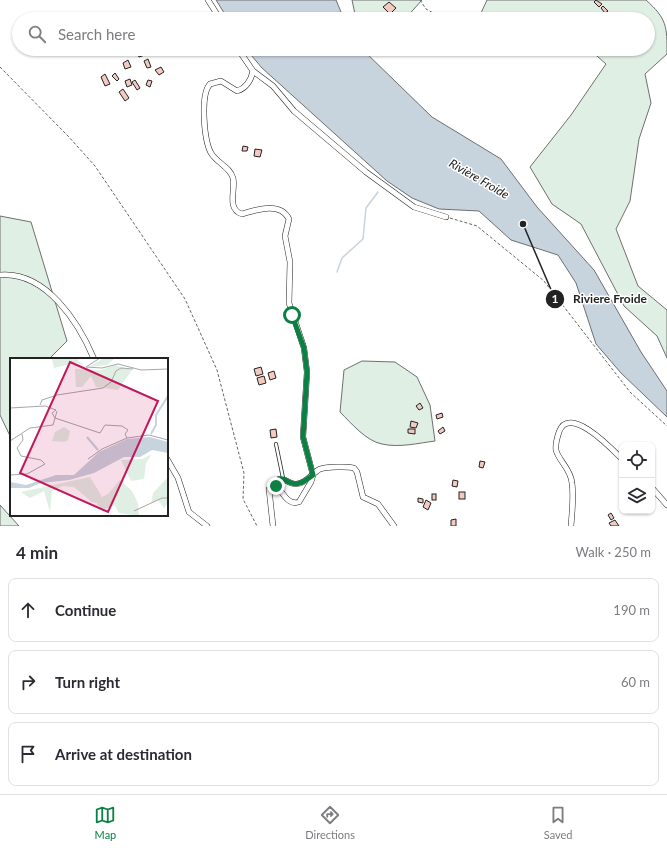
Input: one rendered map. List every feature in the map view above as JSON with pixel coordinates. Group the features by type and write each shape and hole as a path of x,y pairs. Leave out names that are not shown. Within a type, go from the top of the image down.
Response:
{"street":[{"path":"208,0 216,12"},
{"path":"243,56 253,71 273,86 294,111 366,172 414,207 446,217"},
{"path":"253,71 251,80 242,90 234,90 221,81 213,82 208,86 205,92 204,120 205,137 211,153 230,171 233,178 232,198 236,210 242,214 257,209 275,209 284,211 289,218 285,236 290,262 289,303 304,348 307,372 303,437 313,475 311,482 299,502 294,504 289,502 277,487 272,486"},
{"path":"0,275 11,276 31,282 58,301 76,323 94,358"},
{"path":"571,526 572,483 568,469 556,451 556,441 561,427 568,422 576,423 601,438 619,455"},
{"path":"168,461 178,478 189,512 207,526"},
{"path":"273,526 268,495 269,489 279,479 283,478 291,483 297,484 319,470 325,468 354,468 357,472 363,497 378,504 394,526"},
{"path":"655,491 667,505"}],"lane":[{"path":"276,444 283,478"}],"path":[{"path":"420,0 426,9 431,12"},
{"path":"0,67 68,136 95,166 185,299 217,370 244,473 244,500 257,526"},
{"path":"446,217 477,226 544,281 630,392 667,426"}],"green space":[{"path":"352,0 422,0 411,12 355,12"},
{"path":"487,0 646,0 662,18 667,36 667,54 645,74 651,103 639,139 630,201 616,229 638,286 667,310 667,358 657,336 624,306 581,224 552,204 530,167 571,115 606,64 597,56 655,56 655,12 481,12"},
{"path":"0,216 31,222 67,341 50,358 10,358 10,436 0,415"},
{"path":"362,361 395,362 417,377 430,405 435,441 395,446 382,444 370,439 359,431 340,412 344,370"},
{"path":"0,505 19,526 0,526"}],"water":[{"path":"216,0 336,0 341,12 224,12"},
{"name":"Rivière Froide","path":"252,56 369,56 432,117 501,159 537,207 594,270 641,352 667,391 667,417 621,373 596,344 576,283 558,255 511,240 479,211 439,209 412,198 387,181 262,68"}],"building":[{"path":"596,0 602,4 599,7 594,2"},
{"path":"389,2 396,8 392,12 388,12 383,7"},
{"path":"603,6 608,11 604,12 601,8"},
{"path":"148,59 151,67 147,68 144,61"},
{"path":"128,60 131,67 125,69 123,63"},
{"path":"161,67 164,72 159,75 155,70"},
{"path":"115,73 119,79 117,81 112,76"},
{"path":"105,74 110,84 105,86 101,77"},
{"path":"130,79 132,85 127,87 125,81"},
{"path":"135,80 140,88 137,90 132,82"},
{"path":"148,80 152,81 150,87 146,85"},
{"path":"123,89 129,98 125,101 119,92"},
{"path":"243,146 248,147 247,151 242,151"},
{"path":"255,149 262,150 260,157 254,156"},
{"path":"261,367 263,374 256,376 254,369"},
{"path":"274,371 276,378 270,380 268,373"},
{"path":"264,376 266,383 259,385 257,378"},
{"path":"420,403 423,408 419,410 416,406"},
{"path":"442,413 443,417 437,419 436,415"},
{"path":"411,421 418,423 416,428 410,427"},
{"path":"443,427 445,431 440,434 438,431"},
{"path":"276,429 277,437 271,438 270,430"},
{"path":"408,429 415,429 415,434 408,433"},
{"path":"480,461 485,462 483,468 479,467"},
{"path":"453,480 458,481 457,487 452,486"},
{"path":"459,492 465,492 465,499 459,499"},
{"path":"432,494 436,494 436,500 432,500"},
{"path":"418,498 423,499 423,503 418,502"},
{"path":"426,500 431,503 428,510 423,507"},
{"path":"611,513 614,518 611,520 608,515"},
{"path":"456,519 456,526 451,526 451,520"},
{"path":"615,520 619,526 611,526 609,523"}],"waterway":[{"path":"337,272 342,258 363,239 366,208 378,192"}],"place":[{"name":"Riviere Froide","path":"523,224"}],"route":[{"path":"276,486 272,486 279,479 283,478 291,483 297,484 304,482 313,475 304,447 303,437 307,372 304,348 301,336 292,315"}]}
